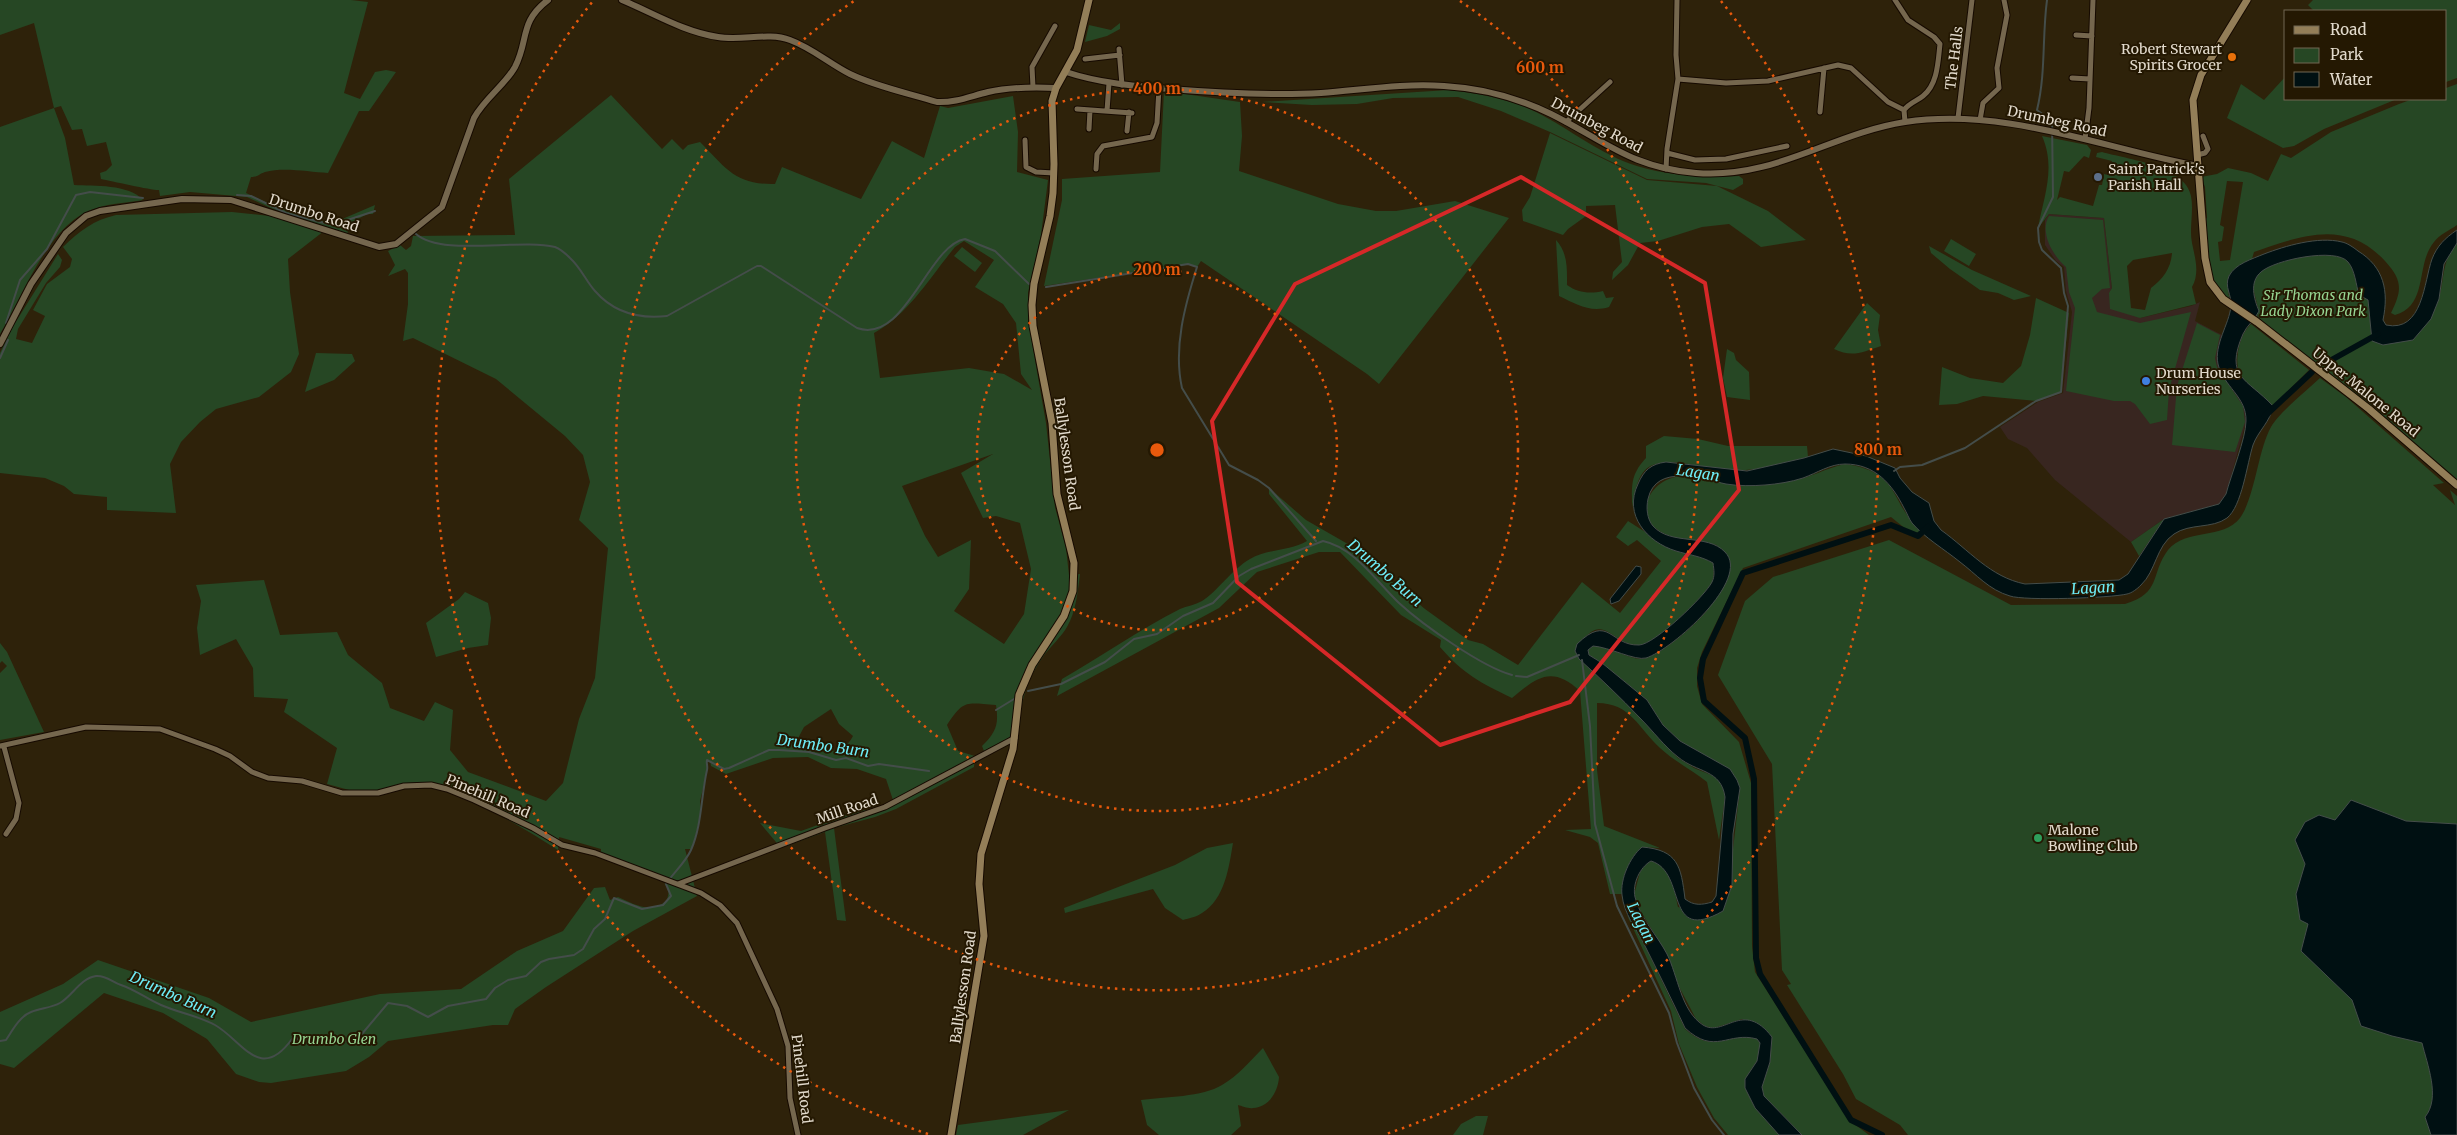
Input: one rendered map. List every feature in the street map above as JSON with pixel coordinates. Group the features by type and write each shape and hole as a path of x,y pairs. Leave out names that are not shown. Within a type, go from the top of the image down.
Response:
{"main road":[{"path":"1056,88 1077,50 1089,0"},
{"path":"2198,166 2193,108 2194,92 2213,55 2247,0"},
{"name":"Ballylesson Road","path":"951,1135 984,936 979,884 981,854 1015,738 1016,708 1023,682 1064,616 1073,591 1074,577 1070,542 1057,494 1052,423 1033,326 1034,284 1050,216 1054,173 1052,106 1056,88"},
{"name":"Upper Malone Road","path":"2198,166 2207,272 2214,288 2223,299 2257,322 2402,435 2457,485"}],"street":[{"name":"Drumbo Road","path":"0,344 31,284 66,233 86,216 100,210 182,199 230,200 367,244 387,247 396,244 442,207 474,118 481,106 514,69 527,24 533,14 548,0"},
{"path":"622,0 682,26 713,36 739,38 773,37 791,40 863,80 937,102 948,102 988,92 1033,87 1056,88"},
{"path":"1666,169 1666,153 1678,79 1676,63 1677,0"},
{"path":"1895,0 1908,20 1939,40 1939,54 1932,84 1922,97 1904,110"},
{"name":"The Halls","path":"1958,118 1972,0"},
{"path":"1980,120 1983,103 1999,88 1997,68 2007,15 2004,0"},
{"path":"2085,139 2090,79 2093,0"},
{"path":"1033,87 1032,67 1055,26"},
{"path":"2076,35 2092,36"},
{"path":"1085,59 1120,52 1122,84"},
{"path":"1678,79 1726,83 1768,81 1838,65 1851,68 1888,102 1904,110"},
{"path":"1820,112 1824,68"},
{"name":"Drumbeg Road","path":"1066,72 1109,83 1269,95 1444,86 1507,97 1540,109 1620,153 1666,169 1712,174 1758,169 1802,156 1858,134 1905,122 1958,118 2013,123 2198,166"},
{"path":"2072,78 2090,79"},
{"path":"1566,122 1610,82"},
{"path":"1107,111 1109,83"},
{"path":"1096,168 1097,154 1103,146 1152,137 1157,123 1159,88"},
{"path":"1077,109 1130,112 1128,131"},
{"path":"1089,129 1090,110"},
{"path":"1904,110 1905,122"},
{"path":"2197,154 2205,153 2208,149 2203,136"},
{"path":"1026,140 1026,167 1029,171 1054,173"},
{"path":"1666,153 1695,160 1726,159 1787,146"},
{"name":"Pinehill Road","path":"2,747 86,726 169,731 225,754 252,772 268,778 302,781 342,793 378,793 418,785 447,789 533,828 562,845 595,853 666,879 710,898 729,914 736,923 778,1012 788,1046 790,1102 798,1135"},
{"name":"Mill Road","path":"676,883 885,808 1015,738"},
{"path":"2,747 19,803 16,819 6,834"}],"highlighted area":[{"path":"1521,177 1705,283 1739,490 1570,702 1440,745 1237,582 1212,421 1295,284"}],"shaded area":[{"name":"Drum House Nurseries","path":"2049,214 2104,218 2112,288 2109,294 2140,318 2191,306 2200,302 2195,321 2222,335 2217,357 2219,368 2245,405 2246,422 2226,494 2219,504 2164,519 2131,542 2055,480 2027,448 2008,439 2000,427 2038,402 2063,393 2072,312 2066,291 2064,267 2056,261 2045,245 2045,220"}],"green space":[{"path":"0,0 351,0 368,2 344,93 360,99 375,72 386,70 396,72 369,111 359,111 328,173 288,170 265,172 251,177 246,193 272,205 279,205 325,222 340,220 375,205 373,214 367,214 347,225 348,235 273,209 247,197 190,192 160,196 159,190 101,179 100,173 106,171 112,165 106,142 87,146 82,129 72,130 61,106 54,108 34,23 0,35"},
{"path":"2313,0 2457,0 2457,78 2447,82 2447,10 2313,10 2308,5"},
{"path":"1120,23 1120,29 1107,36 1085,42 1089,25 1111,30"},
{"path":"2284,78 2284,100 2395,100 2324,129 2294,146 2283,148 2227,118 2241,84 2264,100"},
{"path":"2457,84 2457,225 2439,237 2428,251 2413,303 2406,310 2395,315 2391,313 2399,292 2399,286 2395,274 2385,261 2370,248 2355,239 2323,234 2290,240 2254,252 2252,259 2239,267 2231,276 2228,288 2231,303 2211,281 2204,220 2207,218 2205,187 2201,177 2217,174 2228,168 2251,173 2268,181 2281,154 2291,158 2331,132 2410,100 2447,100 2447,88","holes":["2227,181 2243,182 2230,260 2220,261 2218,242 2222,241 2224,227 2220,225"]},
{"path":"1448,90 1493,97 1526,107 1598,149 1637,166 1688,176 1739,176 1743,179 1743,184 1733,190 1706,183 1647,179 1550,132 1501,111 1458,97 1393,98 1357,104 1312,105 1262,102"},
{"path":"1164,91 1240,102 1242,136 1239,171 1338,204 1376,211 1396,211 1455,201 1509,218 1379,384 1201,261 1197,267 1188,264 1044,286 1062,200 1062,179 1160,172"},
{"name":"Drumbo Glen","path":"611,95 662,149 672,139 683,150 688,145 700,142 732,173 750,182 775,184 782,167 861,199 892,141 924,158 940,106 948,108 1013,96 1018,132 1017,172 1048,180 1041,235 1028,293 1028,320 1046,423 1055,507 1066,548 1069,575 1080,574 1073,615 1067,627 1045,654 1030,679 1022,706 1020,726 1010,737 984,751 982,746 991,736 997,723 996,705 967,704 958,711 947,725 958,751 975,756 974,767 896,809 834,828 846,921 837,920 825,832 781,848 760,823 801,831 848,814 882,806 893,800 886,779 857,769 831,768 808,757 773,758 726,774 711,766 710,760 707,760 708,768 700,801 701,813 692,849 685,849 697,896 633,931 546,987 515,1009 508,1025 493,1025 388,1041 369,1057 346,1071 271,1083 259,1082 236,1074 207,1039 163,1013 104,993 14,1068 0,1064 0,1012 63,984 98,960 209,998 251,1022 380,994 461,989 517,951 563,931 594,888 605,887 610,900 618,897 642,907 655,907 667,900 669,891 664,882 601,857 601,849 559,837 558,850 497,814 464,799 432,788 430,783 405,783 379,791 349,790 327,784 337,748 284,712 288,699 254,697 253,668 236,639 200,655 197,628 201,601 196,585 264,580 280,635 337,632 348,655 382,683 390,708 424,721 435,702 453,710 450,750 468,772 546,801 563,783 579,719 595,678 608,548 579,520 590,482 583,455 565,436 496,379 413,338 403,341 408,304 408,273 405,269 388,276 395,265 388,251 400,245 406,250 411,246 413,236 515,235 509,179","holes":["964,241 994,260 975,287 1003,304 1016,323 1021,374 1032,390 1004,374 969,368 880,378 874,333 898,316 955,247","993,454 961,473 983,518 996,516 1020,523 1031,569 1024,614 1004,644 954,611 969,589 971,540 938,557 925,536 902,486","831,709 839,724 853,736 848,744 834,751 819,750 795,744 804,727"]},
{"path":"54,108 65,138 74,185 120,188 137,195 143,200 97,208 80,216 65,228 39,262 0,334 0,127"},
{"path":"1550,133 1647,180 1717,186 1768,211 1806,240 1761,247 1729,224 1702,227 1658,241 1640,243 1628,265 1612,280 1613,272 1622,262 1615,205 1586,206 1586,216 1563,235 1523,221 1522,210 1530,197"},
{"path":"2042,136 2087,145 2091,150 2089,158 2084,156 2069,172 2064,171 2057,200 2060,197 2093,206 2099,185 2102,185 2104,174 2108,175 2112,161 2096,157 2097,153 2102,152 2154,165 2178,177 2187,186 2192,202 2191,237 2196,276 2192,287 2196,304 2140,318 2110,309 2109,293 2112,288 2104,218 2049,214 2038,228 2048,182 2046,148","holes":["2172,253 2166,273 2151,288 2145,310 2131,308 2127,266 2133,260"]},
{"path":"232,212 270,216 324,231 288,259 290,292 299,354 291,372 259,397 216,409 200,422 181,442 170,464 176,513 107,510 107,497 74,494 64,486 45,478 0,473 0,353 12,328 58,254 62,260 60,267 46,283 18,329 16,339 32,343 45,316 33,310 47,284 70,267 72,259 63,247 87,227 116,215"},
{"path":"2049,216 2103,220 2110,288 2102,289 2092,298 2097,312 2140,323 2191,312 2169,390 2167,420 2150,424 2135,404 2130,401 2114,401 2066,391 2075,308 2069,292 2066,267 2056,257 2047,236 2046,222"},
{"path":"1951,239 1976,254 1969,266 1944,251"},
{"path":"1556,240 1565,256 1567,285 1575,290 1584,292 1603,291 1606,298 1614,297 1609,307 1602,309 1589,308 1577,305 1559,296"},
{"name":"Sir Thomas and Lady Dixon Park","path":"2457,243 2457,483 2310,364 2257,316 2254,283 2260,272 2278,263 2318,255 2341,258 2348,262 2352,269 2359,295 2368,300 2372,341 2413,340 2434,312 2448,256"},
{"path":"1929,246 1972,270 2031,296 2014,300 1998,293 1980,290 1931,253"},
{"path":"962,247 982,263 975,272 954,256"},
{"path":"2036,298 2069,313 2061,392 2036,401 1983,396 1957,404 1939,405 1942,367 1970,378 2003,383 2021,366 2030,335"},
{"path":"1867,303 1880,315 1878,330 1881,346 1852,354 1834,349"},
{"path":"2197,323 2220,335 2215,358 2217,367 2243,406 2245,422 2235,452 2172,445 2177,386"},
{"path":"2251,324 2309,370 2273,406 2246,383 2239,370 2237,362 2240,344 2244,333"},
{"path":"1727,349 1734,353 1736,360 1749,372 1750,400 1727,397 1723,378"},
{"path":"316,353 352,354 355,361 334,380 305,392"},
{"path":"2320,378 2346,397 2444,483 2433,485 2455,505 2450,490 2457,496 2457,1135 1908,1135 1900,1125 1856,1099 1843,1074 1787,985 1791,984 1782,970 1772,764 1718,675 1745,601 1773,577 1889,540 2011,605 2125,604 2137,600 2150,588 2168,550 2176,543 2194,536 2224,529 2233,525 2240,518 2249,498 2271,427"},
{"path":"1664,436 1698,439 1728,446 1807,446 1808,457 1746,470 1717,469 1673,462 1656,464 1645,470 1641,476 1632,508 1633,481 1637,470 1646,458 1646,446"},
{"path":"1845,464 1863,468 1885,481 1892,489 1903,509 1921,531 1918,533 1907,530 1891,517 1743,568 1702,652 1697,668 1697,686 1702,704 1739,742 1751,783 1752,946 1755,972 1849,1120 1869,1135 1802,1135 1764,1096 1762,1087 1770,1062 1772,1037 1742,1019 1714,1028 1705,1026 1696,1019 1675,979 1666,953 1640,910 1634,895 1640,872 1651,861 1664,868 1668,873 1678,907 1714,916 1732,858 1740,788 1737,780 1680,741 1663,725 1647,700 1602,663 1589,655 1588,650 1593,646 1607,648 1641,659 1649,657 1680,637 1708,610 1712,603 1717,545 1689,541 1667,535 1653,525 1648,518 1646,509 1647,501 1657,486 1675,477 1684,476 1701,477 1737,485 1768,485 1798,480"},
{"path":"1269,488 1306,520 1367,555 1384,575 1425,609 1468,640 1483,644 1518,665 1582,582 1620,613 1661,561 1637,540 1628,546 1616,537 1628,521 1675,551 1702,557 1713,563 1713,580 1700,598 1679,619 1647,643 1640,645 1630,644 1600,629 1593,631 1585,638 1575,651 1579,659 1623,700 1678,758 1694,768 1716,777 1723,785 1725,797 1719,840 1707,782 1665,753 1626,712 1609,704 1597,703 1597,770 1604,826 1660,848 1642,847 1625,873 1622,894 1610,894 1598,843 1590,837 1565,830 1591,829 1580,691 1561,678 1553,676 1545,677 1529,684 1512,698 1482,682 1465,671 1448,656 1440,647 1441,640 1401,615 1340,552 1319,552 1257,572 1219,608 1057,696 1062,679 1165,617 1202,601 1243,563 1264,553 1293,547 1307,541 1269,494"},
{"path":"2164,519 2139,556 2131,542"},
{"path":"465,592 488,603 491,618 488,645 468,648 436,657 426,623 459,599"},
{"path":"0,643 7,652 44,732 0,740 0,673 7,666 2,661 0,663"},
{"path":"1233,843 1225,882 1221,891 1210,907 1198,916 1183,920 1165,908 1153,889 1065,913 1064,908 1175,865 1207,848"},
{"path":"1627,915 1637,930 1685,1029 1705,1041 1713,1042 1747,1037 1757,1039 1760,1043 1757,1061 1745,1079 1745,1088 1755,1108 1779,1135 1728,1135 1714,1118 1697,1087 1679,1044 1671,1011"},
{"path":"1263,1048 1279,1077 1277,1088 1272,1098 1264,1105 1248,1108 1238,1105 1241,1126 1231,1135 1159,1135 1147,1125 1141,1100 1183,1096 1214,1089 1244,1068"},
{"path":"1069,1110 1023,1135 956,1135 958,1125"},
{"path":"1476,1116 1488,1116 1483,1135 1453,1135 1461,1124"}],"water":[{"name":"Lagan","path":"2457,230 2457,243 2444,264 2439,299 2431,319 2413,340 2383,345 2372,341 2368,300 2359,295 2352,269 2348,262 2341,258 2319,255 2291,260 2278,263 2257,276 2254,291 2259,311 2243,334 2236,360 2237,369 2247,383 2273,406 2270,416 2253,445 2237,504 2227,518 2215,524 2187,528 2168,539 2163,545 2150,573 2133,592 2104,597 2049,599 2018,598 2002,593 1983,581 1929,539 1911,521 1888,484 1874,472 1856,465 1834,465 1803,478 1774,484 1755,486 1735,485 1681,476 1670,477 1660,481 1653,488 1648,499 1647,510 1649,520 1653,526 1669,536 1717,546 1725,552 1730,564 1728,579 1719,595 1690,628 1658,652 1646,658 1641,658 1593,646 1588,650 1589,655 1602,663 1647,700 1663,725 1680,741 1730,769 1740,788 1733,834 1732,885 1723,911 1704,919 1692,919 1684,913 1678,903 1669,878 1662,868 1651,861 1643,867 1638,876 1634,892 1637,905 1667,954 1685,1002 1696,1019 1703,1025 1711,1028 1743,1020 1752,1021 1762,1026 1772,1037 1770,1062 1762,1087 1764,1096 1802,1135 1779,1135 1755,1108 1745,1088 1745,1079 1757,1061 1760,1043 1757,1039 1747,1037 1713,1042 1696,1036 1685,1028 1623,902 1624,875 1634,856 1642,847 1663,852 1676,862 1682,877 1685,899 1698,904 1712,902 1716,896 1725,797 1719,781 1673,753 1579,659 1575,651 1577,644 1596,631 1609,633 1629,644 1639,645 1646,643 1678,619 1700,598 1713,580 1713,563 1665,547 1647,534 1640,526 1634,506 1634,495 1643,475 1652,466 1666,462 1747,471 1804,458 1833,449 1866,456 1895,468 1900,478 1912,492 1929,503 1934,521 1941,530 1980,562 2001,575 2025,584 2119,580 2128,574 2164,519 2219,504 2226,494 2241,447 2246,421 2243,405 2221,372 2217,357 2231,306 2227,284 2229,276 2235,268 2249,260 2292,245 2323,240 2344,243 2367,257 2374,264 2385,290 2383,320 2386,325 2398,325 2408,321 2415,313 2424,292 2429,268 2436,250"},
{"path":"1636,566 1641,567 1641,574 1619,601 1611,604 1610,599"},
{"path":"2351,800 2406,821 2457,824 2457,1135 2431,1135 2425,1117 2430,1109 2432,1091 2422,1043 2361,1026 2352,1000 2301,951 2308,924 2300,920 2296,894 2305,864 2295,840 2305,822 2319,815 2335,820"}],"waterway":[{"path":"1894,471 1900,467 1922,465 1965,448 2036,401 2061,392 2068,306 2064,293 2061,268 2042,250 2039,242 2038,228 2053,197 2052,121 2037,110 2042,82 2047,0"},
{"path":"6,323 20,280 47,249 76,195 90,192 143,198"},
{"path":"237,195 251,196 286,213 332,225 375,211"},
{"path":"416,234 428,241 462,246 522,244 555,247 574,262 595,291 610,305 628,313 657,317 667,316 757,266 761,266 857,328 874,329 889,322 903,309 939,258 952,245 965,239 995,251 1029,284"},
{"path":"1046,287 1188,264 1197,267 1188,296 1180,342 1179,358 1182,388 1229,465 1269,488 1316,541"},
{"path":"2326,363 2378,334"},
{"path":"0,358 8,340"},
{"path":"2265,416 2312,372"},
{"path":"1882,1135 1851,1120 1760,974 1756,958 1754,779 1745,738 1704,701 1700,678 1703,659 1743,573 1891,525 1918,536 1928,527"},
{"name":"Drumbo Burn","path":"1028,691 1061,684 1105,662 1134,639 1157,634 1183,616 1213,603 1239,576 1251,569 1323,541 1335,545 1355,558 1399,603 1437,633 1469,655 1512,675"},
{"name":"Drumbo Burn","path":"1516,676 1527,677 1579,655"},
{"name":"Lagan","path":"1582,660 1590,726 1595,824 1617,906 1669,1013 1677,1043 1694,1088 1712,1120 1724,1135"},
{"name":"Drumbo Burn","path":"996,710 1014,699"},
{"name":"Drumbo Burn","path":"0,1041 6,1040 27,1014 60,1003 86,980 96,976 106,978 132,989 161,1005 215,1025 243,1048 261,1058 270,1058 281,1052 292,1039 356,1041 388,1003 407,1006 428,1017 448,1006 486,999 495,988 508,980 526,976 541,962 574,955 583,949 594,929 605,919 614,898 642,909 663,905 671,896 666,884 686,859 695,840 707,760 724,769 769,750 779,750 809,752 836,760 846,758 868,766 879,764 929,771"}],"place":[{"name":"Robert Stewart Spirits Grocer","path":"2232,57"},
{"name":"Saint Patrick's Parish Hall","path":"2098,177"},
{"name":"Drum House Nurseries","path":"2146,381"},
{"name":"Malone Bowling Club","path":"2038,838"}]}
